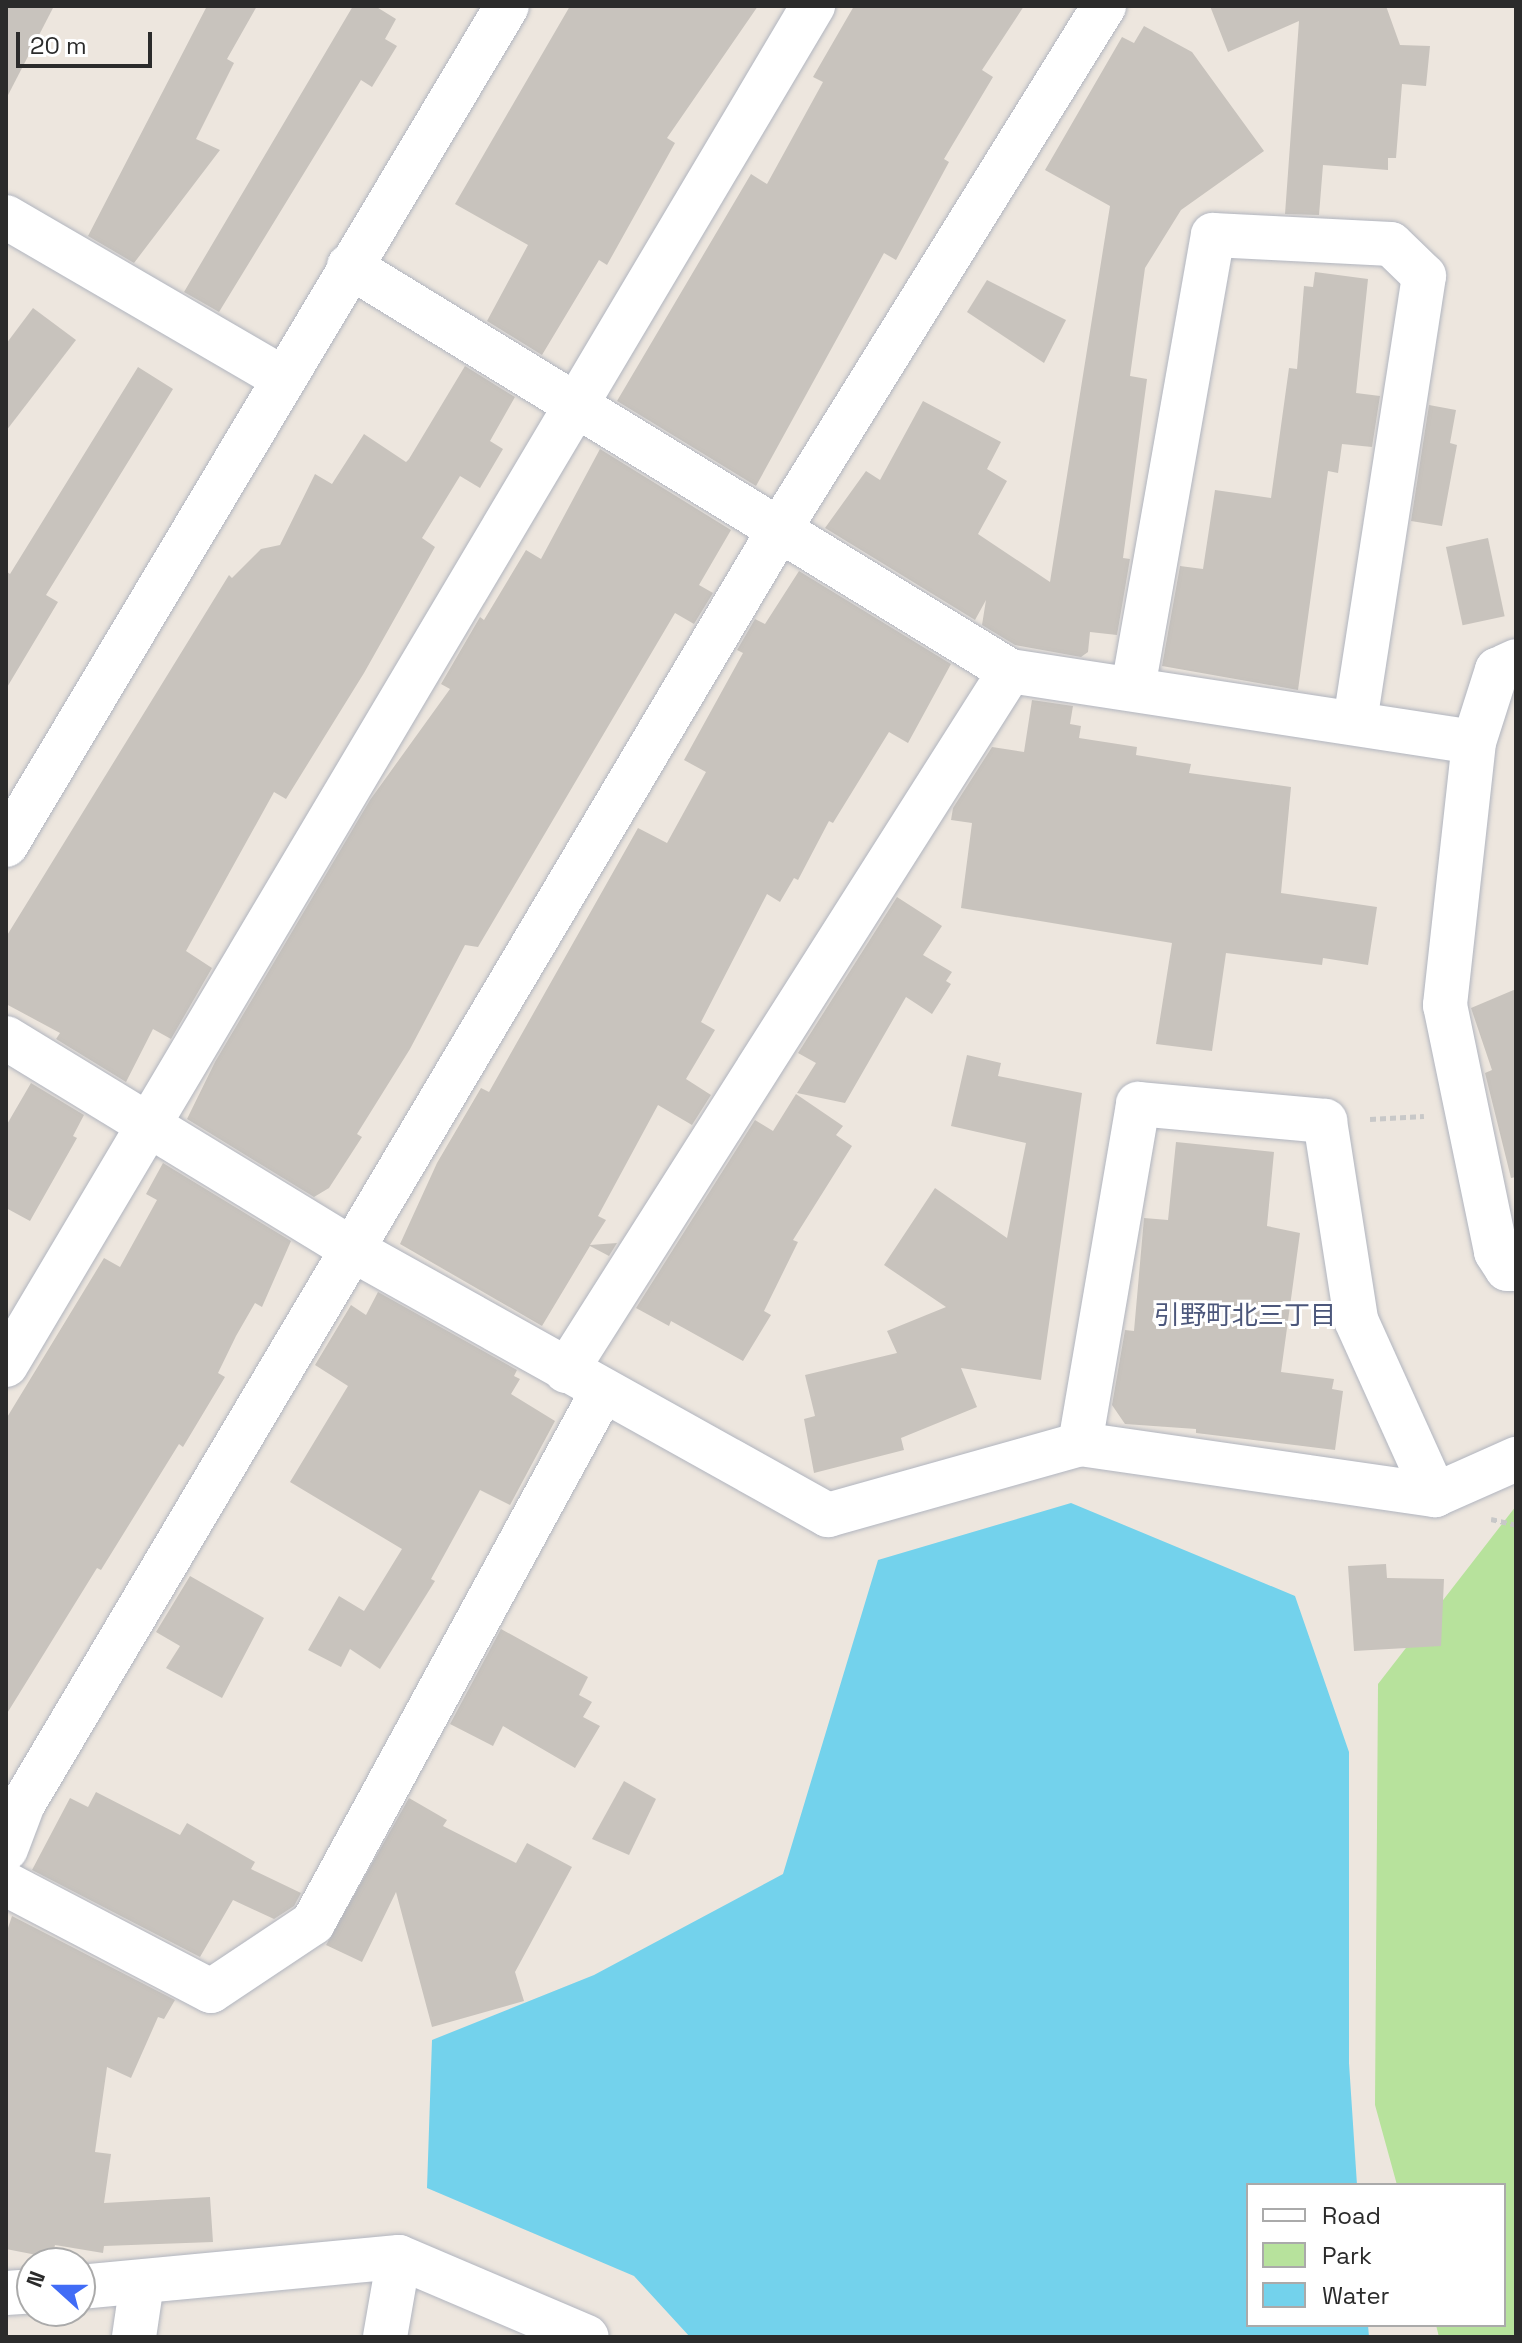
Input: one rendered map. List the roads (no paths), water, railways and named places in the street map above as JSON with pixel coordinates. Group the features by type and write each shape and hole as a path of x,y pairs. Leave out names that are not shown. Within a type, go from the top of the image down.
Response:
{"street":[{"path":"6,845 281,377 507,6"},
{"path":"6,1365 152,1125 813,6"},
{"path":"6,1849 23,1804 355,1251 779,530 1104,6"},
{"path":"6,217 281,377"},
{"path":"1133,688 1213,235 1391,244 1424,276 1355,722"},
{"path":"349,266 1010,671 1474,742"},
{"path":"1516,661 1497,670 1474,742 1445,1005 1496,1252 1507,1269 1516,1269"},
{"path":"6,1884 211,1991 313,1923 584,1382 1010,671"},
{"path":"6,1038 355,1251 584,1382 828,1515 1080,1444 1435,1495 1516,1459"},
{"path":"1080,1444 1138,1104 1325,1121 1356,1320 1435,1495"},
{"path":"385,2337 399,2257"},
{"path":"96,2286 399,2257 587,2337"},
{"path":"134,2337 142,2283"}],"water":[{"path":"1071,1503 1295,1596 1349,1752 1349,2063 1357,2183 1246,2183 1246,2327 1368,2327 1369,2337 690,2337 634,2276 427,2188 432,2040 594,1975 783,1874 878,1560"}],"district":[{"name":"引野町北三丁目","path":"1245,1316"}]}
